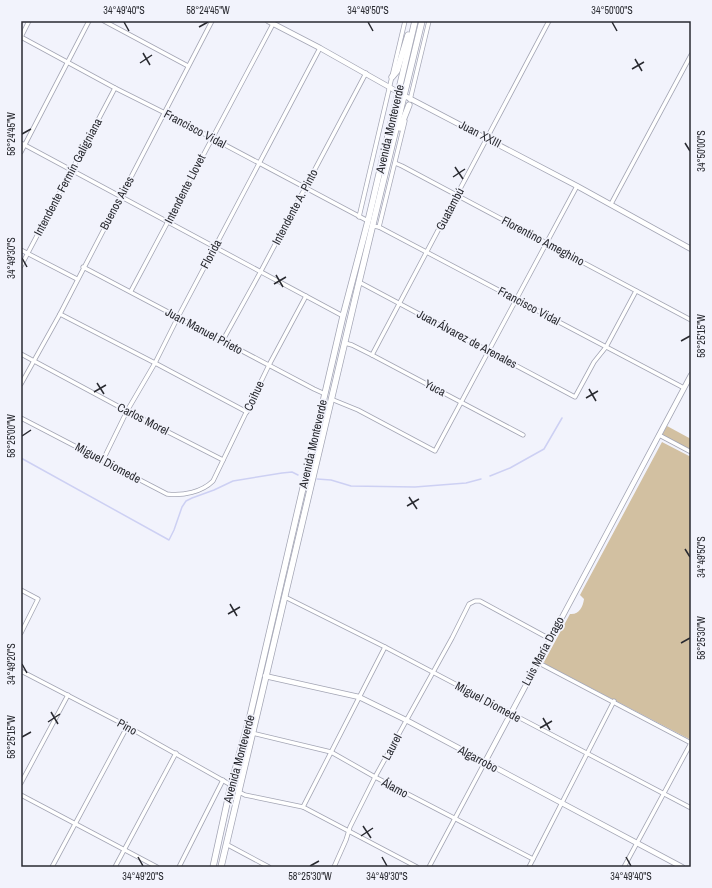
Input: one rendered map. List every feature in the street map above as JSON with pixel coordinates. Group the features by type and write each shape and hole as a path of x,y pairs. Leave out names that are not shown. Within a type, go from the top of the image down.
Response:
{"main road":[{"name":"Avenida Monteverde","path":"213,867 231,785 250,716 343,316 368,221 415,21"},
{"name":"Avenida Monteverde","path":"221,867 265,676 391,150 408,97 422,21"},
{"path":"392,77 397,71 408,36 413,28"},
{"path":"391,150 395,145 404,115 409,105"}],"street":[{"path":"21,37 29,21"},
{"path":"21,152 23,144 89,21"},
{"path":"104,21 188,66"},
{"name":"Buenos Aires","path":"21,384 60,314 83,267 212,21"},
{"name":"Juan XXIII","path":"268,21 366,73 398,92 611,204 691,249"},
{"name":"Avenida Monteverde","path":"359,217 405,21"},
{"path":"379,227 409,105 408,97 429,21"},
{"name":"Guatambú","path":"372,355 549,21"},
{"name":"Intendente Llovet","path":"131,291 273,24"},
{"name":"Francisco Vidal","path":"21,37 368,221"},
{"name":"Florida","path":"103,460 127,411 155,363 320,48"},
{"path":"611,204 691,54"},
{"name":"Intendente A. Pinto","path":"223,340 262,271 366,73"},
{"name":"Intendente Fermín Galigniana","path":"21,266 115,88"},
{"path":"23,144 262,271 343,316"},
{"name":"Florentino Ameghino","path":"395,163 547,242 691,320"},
{"path":"331,399 358,410 435,451 577,186"},
{"name":"Francisco Vidal","path":"373,226 379,227 427,252 684,388"},
{"path":"21,250 77,279"},
{"name":"Juan Manuel Prieto","path":"83,267 325,394"},
{"name":"Juan Álvarez de Arenales","path":"359,282 575,396 594,362 606,347"},
{"path":"606,347 636,291"},
{"name":"Coihue","path":"198,491 213,481 269,365 306,296"},
{"path":"60,314 247,412"},
{"name":"Yuca","path":"345,343 372,355 523,435"},
{"name":"Carlos Morel","path":"21,354 127,411 223,460"},
{"name":"Luis María Drago","path":"429,867 691,375"},
{"name":"Miguel Diomede","path":"21,418 167,494 176,495 198,491"},
{"path":"659,435 691,452"},
{"path":"21,590 38,599 22,631"},
{"name":"Miguel Diomede","path":"285,597 384,647 691,808"},
{"name":"Laurel","path":"334,867 375,777 455,631 468,604 475,601 480,601 550,639"},
{"path":"303,807 384,647"},
{"path":"538,662 691,743 624,867"},
{"name":"Pino","path":"21,671 176,753 223,780 239,792"},
{"name":"Algarrobo","path":"265,676 359,697 406,720 682,867"},
{"path":"21,783 68,695"},
{"path":"529,867 560,803 614,702"},
{"path":"52,867 127,727"},
{"name":"Álamo","path":"252,733 331,752 375,777 533,859"},
{"path":"115,867 176,753"},
{"path":"179,867 223,780"},
{"path":"239,792 245,795 303,807 417,867"},
{"path":"21,796 157,867"},
{"path":"226,844 269,867"}],"shaded area":[{"path":"667,426 691,439 691,451 662,435"},
{"path":"662,442 691,457 691,740 545,664 544,662 570,614 578,612 582,608 584,599 580,595"}],"waterway":[{"path":"490,476 510,468 544,449 562,418"},
{"path":"21,458 169,540 182,507 186,501 233,481 292,472 298,475"},
{"path":"317,479 331,480 351,486 415,487 466,483 481,479"}]}
